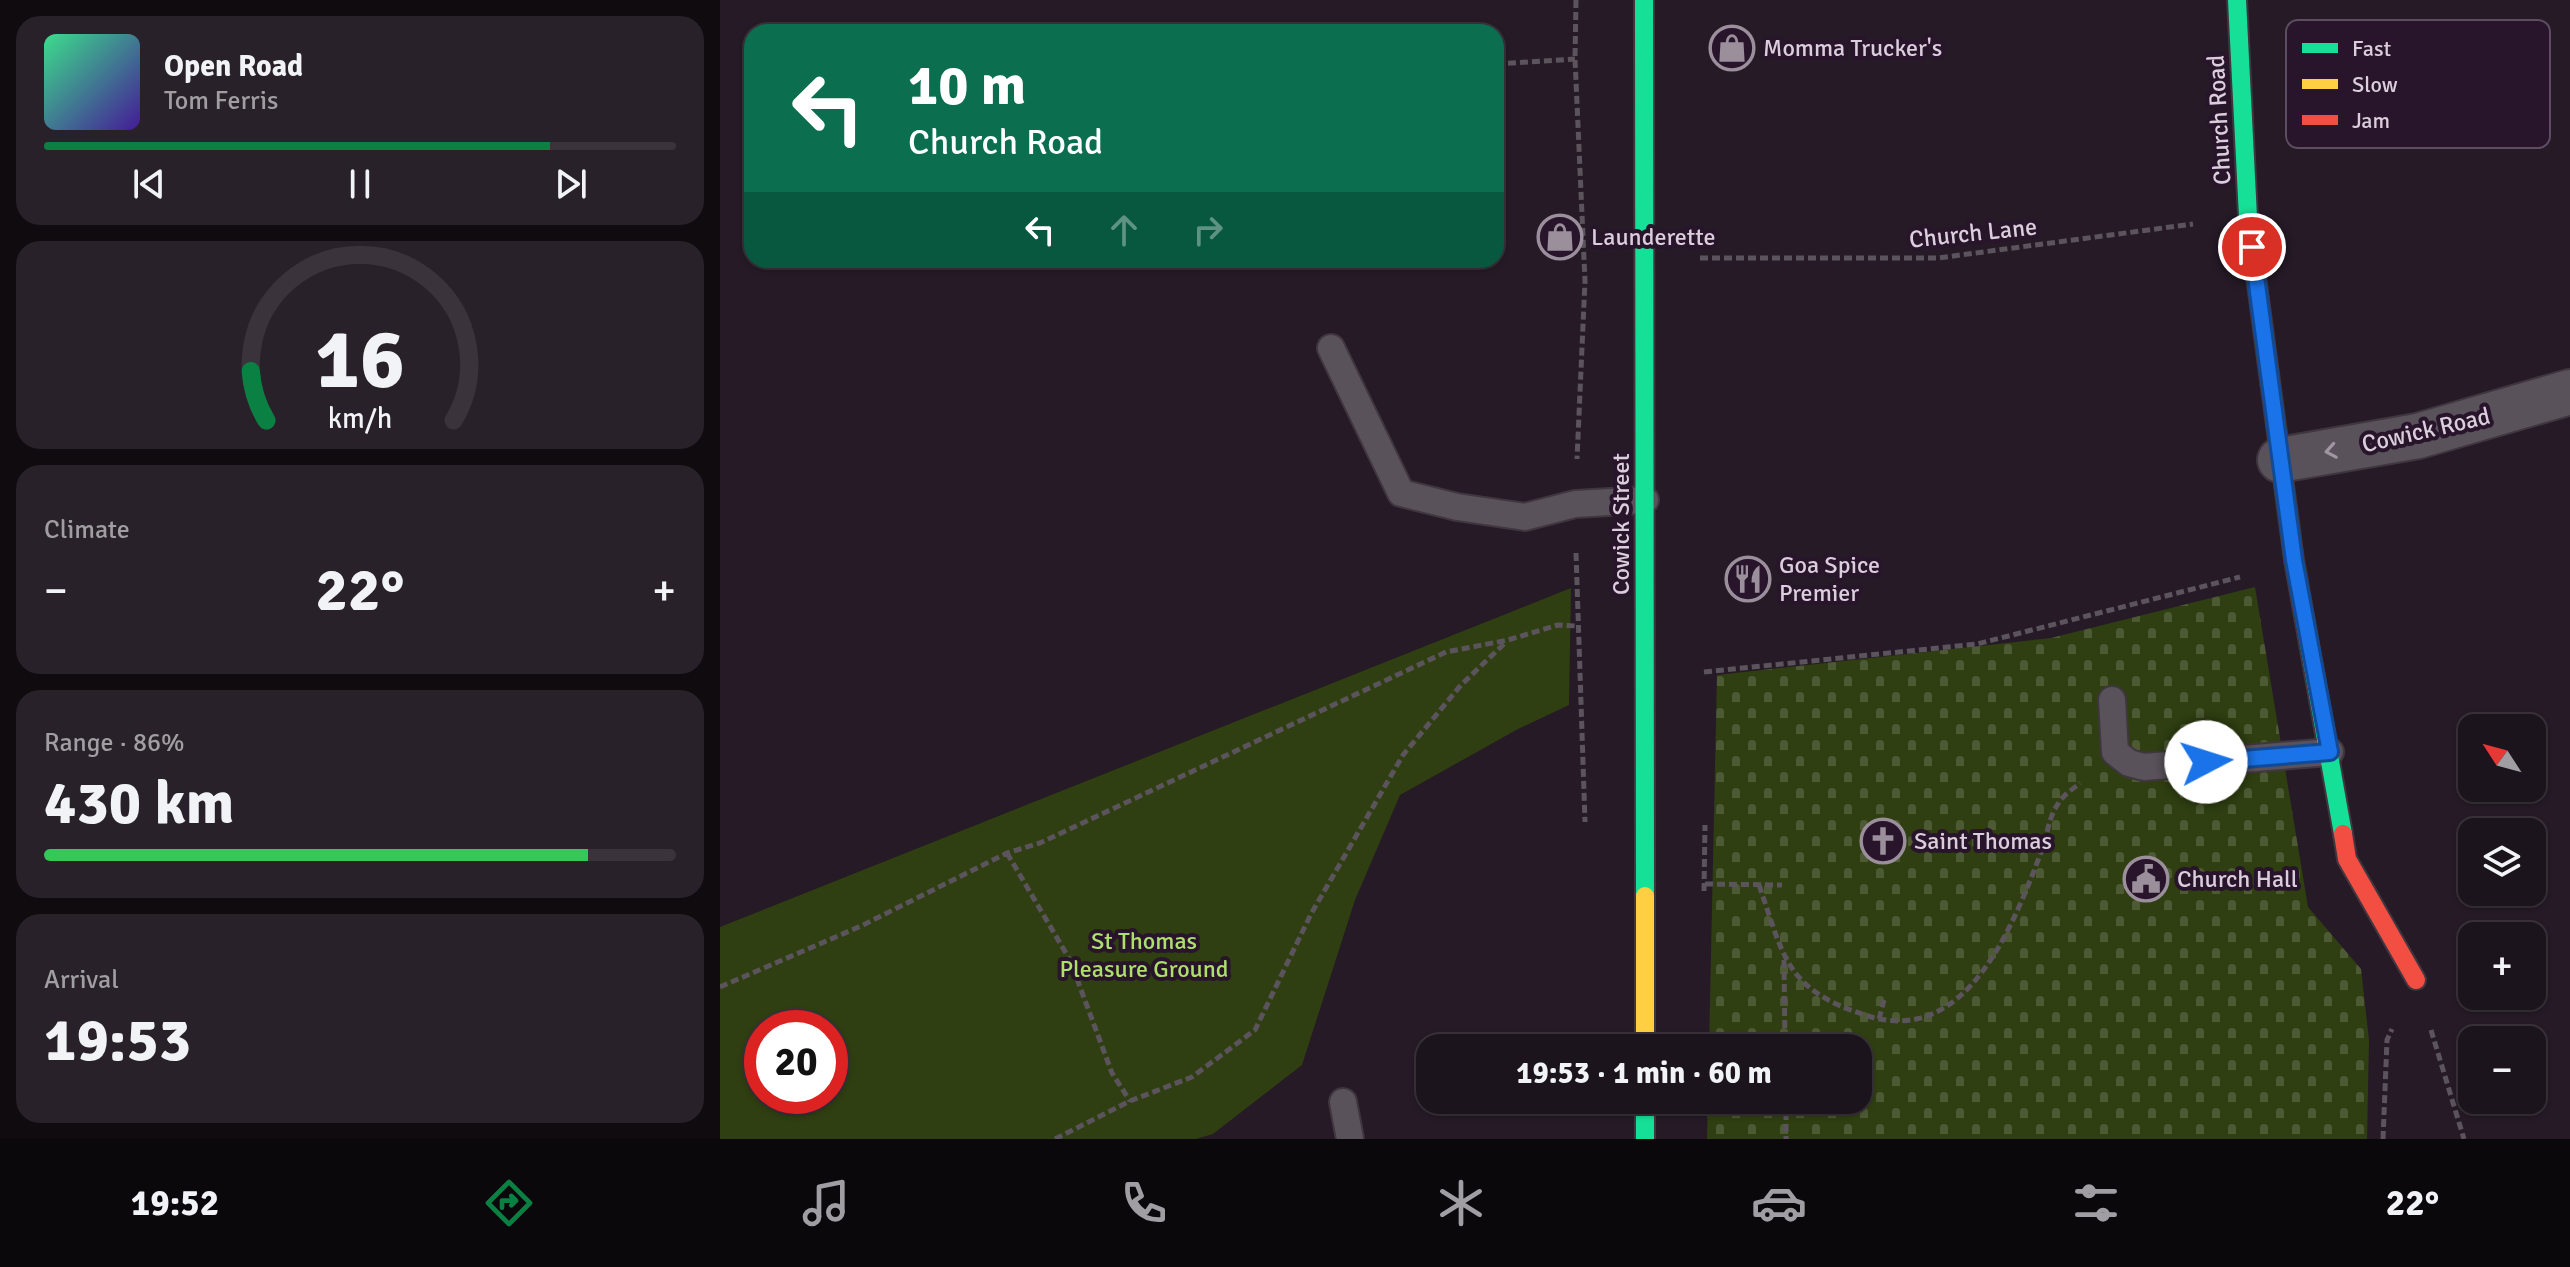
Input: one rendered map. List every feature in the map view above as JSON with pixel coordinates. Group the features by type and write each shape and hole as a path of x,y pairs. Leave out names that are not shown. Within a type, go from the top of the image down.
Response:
{"main road":[{"name":"Cowick Street","path":"1644,0 1645,1034"},
{"name":"Church Road","path":"2237,0 2248,217 2294,560 2347,859 2416,980"},
{"path":"1645,1114 1645,1139"}],"street":[{"name":"Cowick Road","path":"2280,460 2418,436 2570,392"}],"lane":[{"path":"1331,348 1401,493 1457,507 1525,517 1575,504 1645,500"},
{"path":"2112,700 2115,752 2129,763 2144,767 2330,752"},
{"path":"1343,1102 1350,1139"}],"path":[{"path":"1504,63 1575,59"},
{"name":"Church Lane","path":"1700,258 1938,258 2248,217"},
{"path":"1704,672 1977,644 2199,589 2294,560"},
{"path":"720,987 861,926 1007,853 1040,843 1446,652 1508,640 1558,625 1577,626"},
{"path":"1055,1139 1130,1101 1192,1077 1255,1030 1311,914 1403,755 1461,685 1508,640"},
{"path":"1759,885 1784,959 1803,986 1835,1005 1879,1019 1922,1019 1956,1003 1986,969 2025,893 2058,804 2115,752"},
{"path":"1007,853 1070,960 1112,1073 1130,1101"},
{"path":"1705,884 1782,885"},
{"path":"1784,959 1785,1034"},
{"path":"2383,1139 2387,1040 2416,980"},
{"path":"2416,980 2464,1139"},
{"path":"1879,1019 1884,1000"},
{"path":"1786,1114 1786,1139"}],"green space":[{"path":"2255,587 2308,907 2361,969 2369,1040 2367,1139 1707,1139 1708,1114 1872,1114 1872,1034 1709,1034 1717,675 2051,638"},
{"name":"St Thomas Pleasure Ground","path":"1571,588 1569,705 1518,729 1400,795 1355,900 1302,1065 1213,1134 1196,1139 720,1139 720,927"}],"traffic: fast":[{"path":"1644,0 1645,896"},
{"path":"2237,0 2248,217 2294,560 2343,834"},
{"path":"1645,1114 1645,1139"}],"traffic: slow":[{"path":"1645,896 1645,1034"}],"traffic: jam":[{"path":"2343,834 2347,859 2416,980"}],"place":[{"name":"Momma Trucker's","path":"1732,48"},
{"name":"Launderette","path":"1560,237"},
{"name":"Goa Spice Premier","path":"1748,579"},
{"name":"Saint Thomas","path":"1883,841"},
{"name":"Church Hall","path":"2146,879"}],"route":[{"path":"2206,762 2330,752 2294,560 2252,247"}]}
